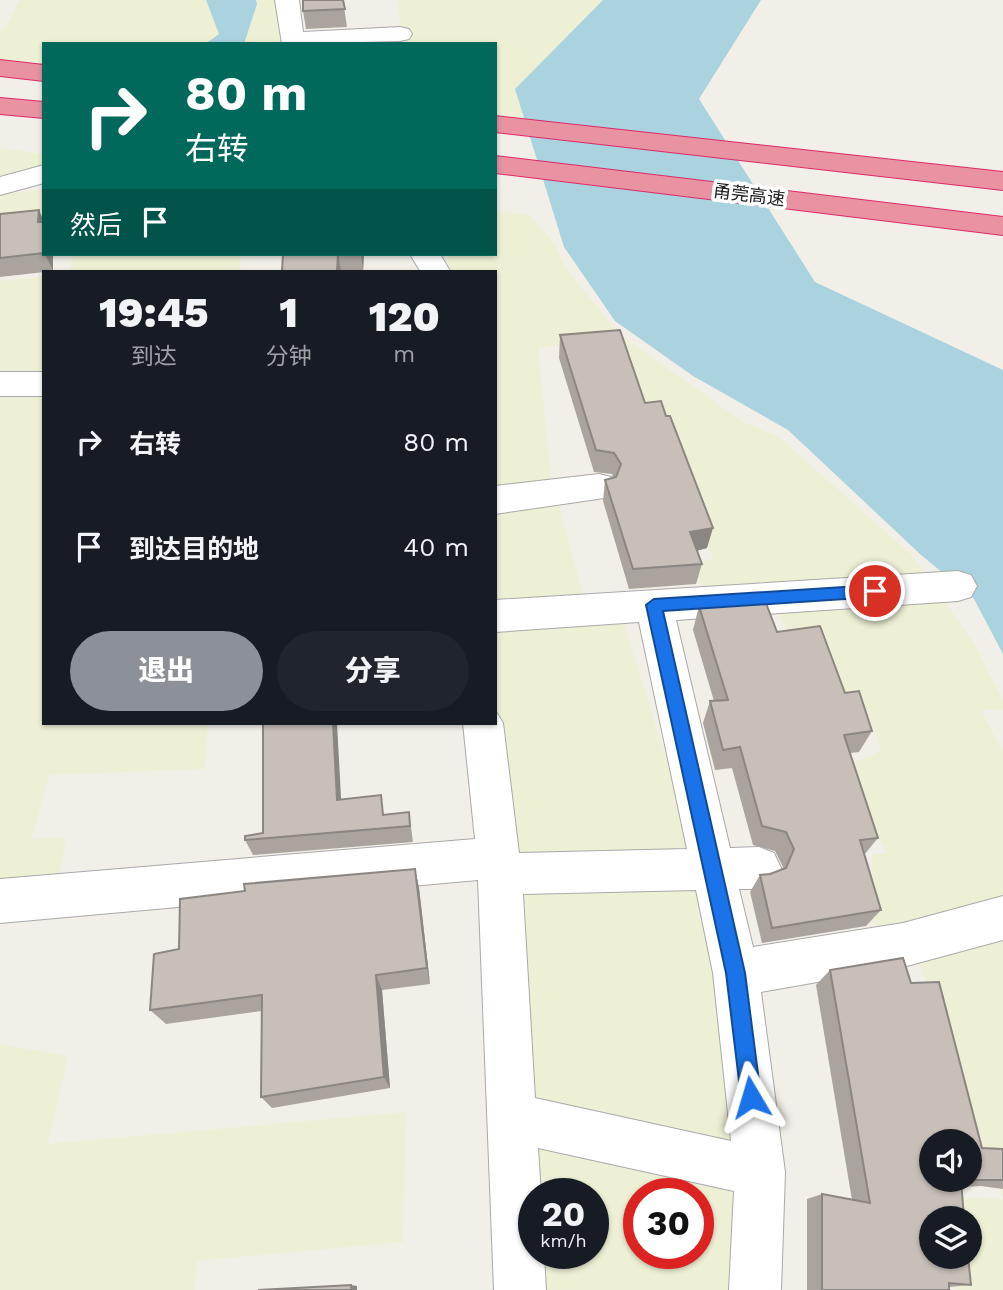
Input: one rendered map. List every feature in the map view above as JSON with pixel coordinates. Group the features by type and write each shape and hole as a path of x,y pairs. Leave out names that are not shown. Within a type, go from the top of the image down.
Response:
{"highway":[{"path":"0,68 42,73"},
{"path":"0,106 42,110"},
{"name":"甬莞高速","path":"497,124 1003,181"},
{"name":"甬莞高速","path":"497,164 1003,226"}],"street":[{"path":"287,0 292,40 400,30"},
{"path":"0,186 42,175"},
{"path":"0,384 42,384"},
{"path":"497,500 598,487"},
{"path":"497,615 958,586"},
{"path":"654,605 736,973 760,1172 755,1290"},
{"path":"484,725 499,866 520,1290"},
{"path":"0,901 499,866 712,869 759,867"},
{"path":"736,973 903,945 1003,918"},
{"path":"512,1118 760,1172"}],"green space":[{"path":"19,0 212,0 219,34 215,42 42,42 42,68 0,64 0,31 6,27"},
{"path":"256,0 287,0 289,42 245,42"},
{"path":"398,0 603,0 515,89 525,121 497,119 497,42 401,42"},
{"path":"0,148 42,154 42,177 0,183"},
{"path":"42,189 42,222 0,228 0,195"},
{"path":"497,210 530,215 555,244 565,267 618,333 742,421 780,438 912,555 974,643 1003,700 1003,710 981,710 1003,752 1003,1199 982,1140 982,1129 978,1129 919,962 872,922 872,855 886,853 862,797 838,770 881,751 867,709 817,713 822,666 835,663 822,634 790,638 769,591 705,595 694,564 713,559 688,495 629,365 576,343 538,348 551,478 584,597 623,620 697,857 698,919 712,924 738,1156 731,1290 541,1290 540,1269 609,1269 609,1178 535,1178 495,725 497,270 449,270 447,256 497,256"},
{"path":"73,256 241,256 240,270 70,270"},
{"path":"42,277 42,725 208,725 205,769 49,775 32,839 66,837 53,912 0,918 0,281"},
{"path":"0,1044 68,1056 48,1144 406,1112 403,1242 197,1261 195,1290 0,1290"},
{"path":"952,1198 1003,1199 1003,1290 956,1290 955,1269 982,1269 982,1206 952,1206"}],"water":[{"path":"206,0 256,0 245,42 208,42 219,34"},
{"path":"603,0 761,0 699,99 815,282 1003,370 1003,654 974,599 920,554 788,430 693,376 615,321 564,247 515,89"}],"building":[{"path":"303,0 343,0 345,9 303,11"},
{"path":"39,210 38,222 42,222 42,253 0,258 0,214"},
{"path":"283,256 338,256 337,270 282,270"},
{"path":"620,330 645,403 661,401 666,416 670,416 713,528 690,532 702,564 633,569 605,480 616,477 621,464 614,453 596,450 560,335"},
{"path":"764,598 777,632 820,626 845,693 859,691 872,731 844,735 878,838 860,840 881,910 772,928 760,875 786,868 794,849 786,832 762,826 740,747 723,750 710,701 728,700 699,606"},
{"path":"263,725 333,725 337,800 381,795 383,815 409,812 410,826 245,840 245,836 263,833"},
{"path":"415,869 427,968 376,975 384,1077 261,1097 262,995 150,1010 154,954 179,949 180,899 245,891 244,884"},
{"path":"903,958 911,983 939,982 977,1129 919,1129 919,1192 962,1192 963,1206 919,1206 919,1269 969,1269 971,1285 949,1283 949,1290 822,1290 822,1194 870,1203 830,970"},
{"path":"982,1148 1003,1149 1003,1180 982,1180"},
{"path":"351,1285 351,1290 258,1290"}],"route":[{"path":"751,1097 736,973 654,605 875,591"}]}
